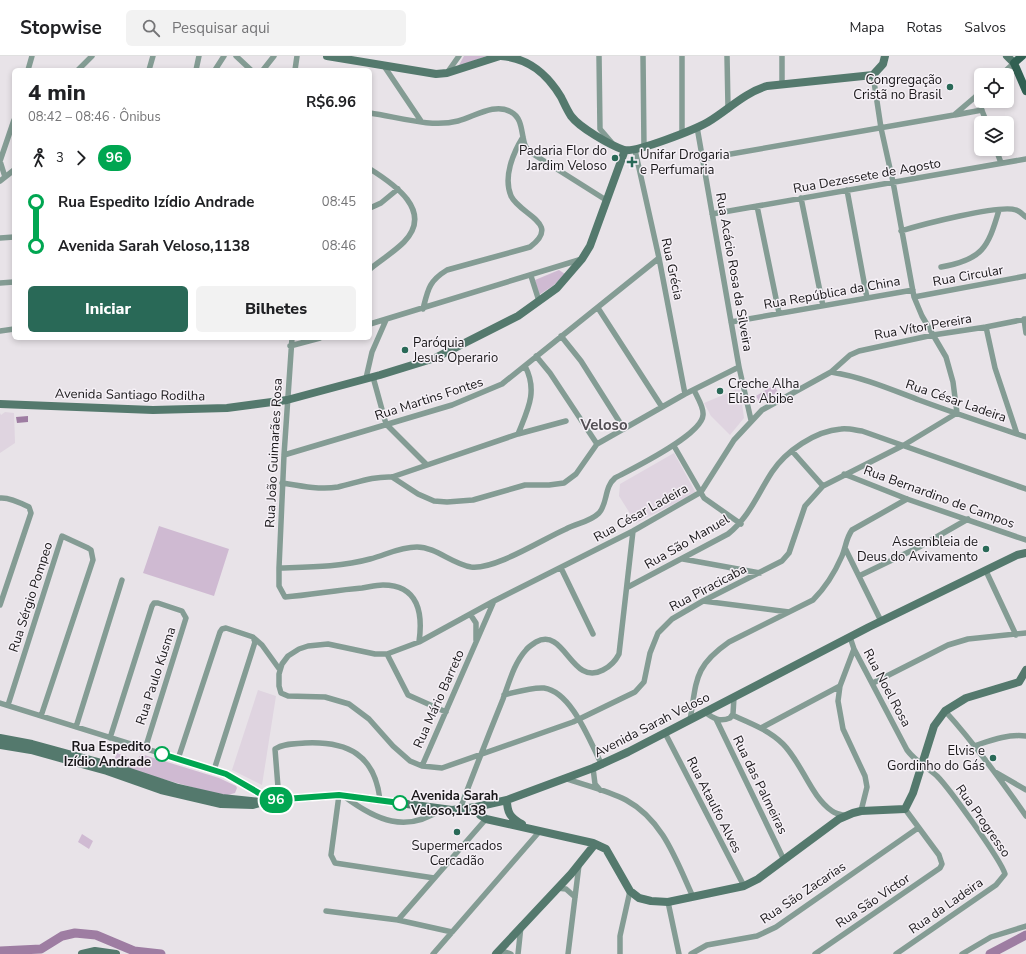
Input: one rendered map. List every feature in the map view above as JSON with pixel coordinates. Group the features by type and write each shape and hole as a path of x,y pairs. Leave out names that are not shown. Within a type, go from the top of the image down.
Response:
{"main road":[{"path":"327,56 436,74 447,74 501,56 518,59 542,72 555,87 570,115 588,132 625,150 634,150 644,147 697,128 718,116 728,107 756,89 873,76 882,64 885,56"},
{"path":"1007,56 1014,63 1026,91"},
{"path":"1014,63 1022,56"},
{"name":"Avenida Santiago Rodilha","path":"0,404 153,410 227,408 287,400 370,378 435,358 518,316 557,288 582,259 594,239 606,200 625,150"},
{"name":"Avenida Sarah Veloso","path":"0,738 32,744 109,765 178,788 222,798 260,802 341,795 442,808 460,809 476,807 507,800 602,764 881,621 1026,552"},
{"path":"476,807 480,815 489,820 595,844 606,849 630,890 644,900 668,902 744,886 758,879 839,819 861,811 905,809 911,801 934,726 945,711 966,698 1022,683 1026,670"},
{"name":"Avenida Sarah Veloso","path":"0,745 38,752 107,771 161,790 201,800 240,805 253,805 260,802"},
{"path":"507,800 509,813 514,820 535,831"},
{"path":"489,820 501,819 509,813"},
{"path":"498,952 579,865 595,844"},
{"path":"82,954 95,952 116,954"}],"street":[{"path":"29,68 32,56"},
{"path":"80,68 92,56"},
{"path":"150,68 153,56"},
{"path":"196,68 199,56"},
{"path":"216,68 224,56"},
{"path":"236,56 249,68"},
{"path":"265,68 274,56"},
{"path":"295,68 297,56"},
{"path":"447,74 459,56"},
{"path":"599,56 600,129 612,143"},
{"path":"643,56 644,147"},
{"path":"682,56 682,133"},
{"path":"727,56 728,107"},
{"path":"782,56 782,85"},
{"path":"1009,68 1014,63"},
{"path":"384,66 421,121"},
{"path":"873,76 881,128 893,182 914,297 950,369 957,414"},
{"path":"954,115 974,98"},
{"path":"372,113 421,121 450,122 490,109 502,109 511,112 519,120 525,146 533,154 606,200"},
{"path":"702,159 982,110 984,116"},
{"path":"2,179 0,161 12,126"},
{"name":"Rua Acácio Rosa da Silveira","path":"697,128 731,322 751,420"},
{"path":"423,309 429,285 447,270 530,247 540,238 542,232 538,221 512,197 508,184 510,168 523,137"},
{"name":"Rua Grécia","path":"634,150 659,258 685,394"},
{"path":"998,156 1001,163"},
{"name":"Rua Dezessete de Agosto","path":"712,214 1026,159"},
{"path":"372,170 407,197 412,206 413,227 404,242 372,267"},
{"path":"2,179 12,172"},
{"path":"372,207 381,203 398,189"},
{"path":"846,190 867,298"},
{"path":"801,198 823,306"},
{"path":"758,206 779,313"},
{"path":"901,231 943,220 1006,209 1017,210 1026,217"},
{"path":"941,267 957,264 977,255 985,247 992,234 999,210"},
{"path":"0,238 12,237"},
{"name":"Rua Martins Fontes","path":"284,455 452,406 487,392 502,384 659,258"},
{"path":"372,324 531,276 582,259"},
{"path":"531,276 540,301"},
{"name":"Rua Circular","path":"914,297 1026,276"},
{"path":"0,283 12,282"},
{"name":"Rua República da China","path":"731,322 913,290"},
{"path":"598,308 662,407"},
{"path":"1025,319 1026,333"},
{"name":"Rua Vítor Pereira","path":"831,372 850,355 858,351 933,335 1025,319"},
{"path":"386,320 372,352 370,378 386,424 426,464"},
{"path":"986,327 995,368 1017,434"},
{"path":"0,331 12,329"},
{"path":"562,336 581,361 624,429"},
{"name":"Rua João Guimarães Rosa","path":"292,340 282,483 279,586 285,597 383,585 403,589 415,600 419,609 421,626 419,642"},
{"path":"290,346 312,340"},
{"path":"536,356 554,378 598,444"},
{"path":"518,434 527,411 532,386 525,366"},
{"path":"392,477 411,491 430,499 447,502 466,502 525,485 549,485 569,481 598,444 685,394 740,367"},
{"name":"Rua César Ladeira","path":"280,670 282,664 288,656 308,646 328,644 375,654 387,654 419,642 494,601 632,531 701,492 734,440 751,420 762,410 831,372 863,379 957,414 1026,437"},
{"path":"279,568 327,565 370,559 397,550 418,547 437,552 470,567 492,563 567,528 591,519 600,512 610,482 614,478 674,446 700,423 703,414 694,390"},
{"name":"Rua Piracicaba","path":"280,670 279,686 281,693 288,696 317,696 349,704 369,719 403,756 422,766 442,768 462,762 578,719 628,695 639,688 644,682 650,653 658,633 672,619 703,601 782,561 789,553 805,506 823,486 844,474 904,445 957,414"},
{"path":"282,483 309,487 336,487 374,478 392,477 426,464 518,434 566,421"},
{"name":"Rua São Manuel","path":"628,587 728,534 741,524 773,471 792,451 826,432 842,428 862,431 1026,489"},
{"path":"674,446 704,498 741,524"},
{"path":"792,451 823,486"},
{"name":"Rua Bernardino de Campos","path":"844,474 907,499 1026,540"},
{"path":"0,498 29,507 31,513 0,605"},
{"path":"690,720 699,672 708,659 729,642 803,606 822,591 845,548 849,534 856,526 907,499"},
{"path":"859,576 919,547 968,519"},
{"path":"460,809 512,672 526,650 542,640 550,640 557,644 581,670 590,675 611,666 619,654 628,587 632,531"},
{"name":"Rua Sérgio Pompeo","path":"8,705 62,536 91,550 93,560 41,716"},
{"path":"845,548 881,621"},
{"path":"695,552 699,562"},
{"path":"682,559 760,573"},
{"path":"561,568 593,634"},
{"path":"986,570 1016,635"},
{"path":"76,727 122,580"},
{"name":"Rua Mário Barreto","path":"422,766 494,601"},
{"path":"703,601 789,612"},
{"name":"Rua Paulo Kusma","path":"110,738 153,604 158,603 182,611 185,615 185,621 145,749"},
{"name":"Rua Mário Barreto","path":"470,614 476,623 476,642"},
{"path":"178,759 221,630 226,628 262,645 280,670"},
{"path":"873,683 948,645 968,639 1026,633"},
{"name":"Rua Noel Rosa","path":"850,637 854,649 908,750 914,759 922,766"},
{"path":"214,770 254,641"},
{"path":"854,649 840,686 838,701 843,729 865,776 867,787 861,811"},
{"path":"387,654 408,695 446,712"},
{"path":"761,728 840,686"},
{"path":"504,695 531,689 553,690 564,698 578,719 602,764"},
{"path":"705,712 716,719 723,721 730,718 732,715 734,697"},
{"path":"0,703 226,774 275,800 275,749 281,745 316,743 343,746 359,754 370,767 374,775 380,800"},
{"path":"945,711 995,772 1026,816"},
{"path":"732,715 761,728 784,744 800,764 814,791 826,806 834,812 847,816"},
{"name":"Rua das Palmeiras","path":"716,719 784,860"},
{"name":"Rua Ataulfo Alves","path":"665,733 744,886"},
{"path":"974,746 1000,737 1015,735 1026,736"},
{"path":"462,762 472,766 474,772"},
{"name":"Rua Progresso","path":"922,766 937,776 990,849 1005,874"},
{"path":"593,768 595,784 600,790"},
{"path":"995,772 1026,790"},
{"path":"564,778 625,799 653,820 667,842 693,897"},
{"path":"434,878 335,863 331,855 341,795 362,810 401,823 424,820 442,808"},
{"path":"905,809 918,828"},
{"path":"398,920 434,878 489,820"},
{"name":"Rua São Victor","path":"815,954 936,872 942,864 940,855 918,828"},
{"name":"Rua São Zacarias","path":"691,954 707,945 757,936 776,927 918,828"},
{"path":"433,954 535,831"},
{"path":"568,954 579,865"},
{"name":"Rua da Ladeira","path":"896,954 996,885 1005,874"},
{"path":"557,888 566,889 575,897"},
{"path":"620,954 620,936 630,890"},
{"path":"668,902 679,954"},
{"path":"326,911 398,920 452,932"},
{"path":"518,954 521,926"},
{"path":"962,954 991,937 1026,926"},
{"path":"498,952 511,954"}],"shaded area":[{"path":"464,56 486,56 458,67"},
{"path":"559,270 565,274 554,285 539,295 535,280"},
{"path":"774,385 778,392 760,403 756,396"},
{"path":"740,388 744,418 730,435 711,416 704,403"},
{"path":"5,412 14,413 15,443 0,453 0,413 1,415"},
{"path":"28,416 28,422 17,423 16,417"},
{"path":"674,453 696,493 636,523 619,496 620,484"},
{"path":"159,526 229,549 214,596 143,573"},
{"path":"258,690 276,696 262,785 232,770"},
{"path":"117,753 136,761 141,754 219,778 236,786 237,788 235,793 224,796 112,765"},
{"path":"82,834 93,841 89,849 78,842"}],"waterway":[{"path":"0,951 41,949 62,936 75,933 96,935 134,951 161,954"},
{"path":"990,954 1026,935"}],"bus line":[{"name":"96","path":"162,754 226,774 271,800 343,795 400,803"}],"place":[{"name":"Congregação Cristã no Brasil","path":"950,87"},
{"name":"Padaria Flor do Jardim Veloso","path":"615,158"},
{"name":"Unifar Drogaria e Perfumaria","path":"632,162"},
{"name":"Paróquia Jesus Operario","path":"405,350"},
{"name":"Creche Alha Elias Abibe","path":"720,391"},
{"name":"Assembleia de Deus do Avivamento","path":"986,549"},
{"name":"Rua Espedito Izídio Andrade","path":"162,754"},
{"name":"Elvis e Gordinho do Gás","path":"993,758"},
{"name":"Avenida Sarah Veloso,1138","path":"400,803"},
{"name":"Supermercados Cercadão","path":"457,832"}],"district":[{"name":"Veloso","path":"604,425"}]}
